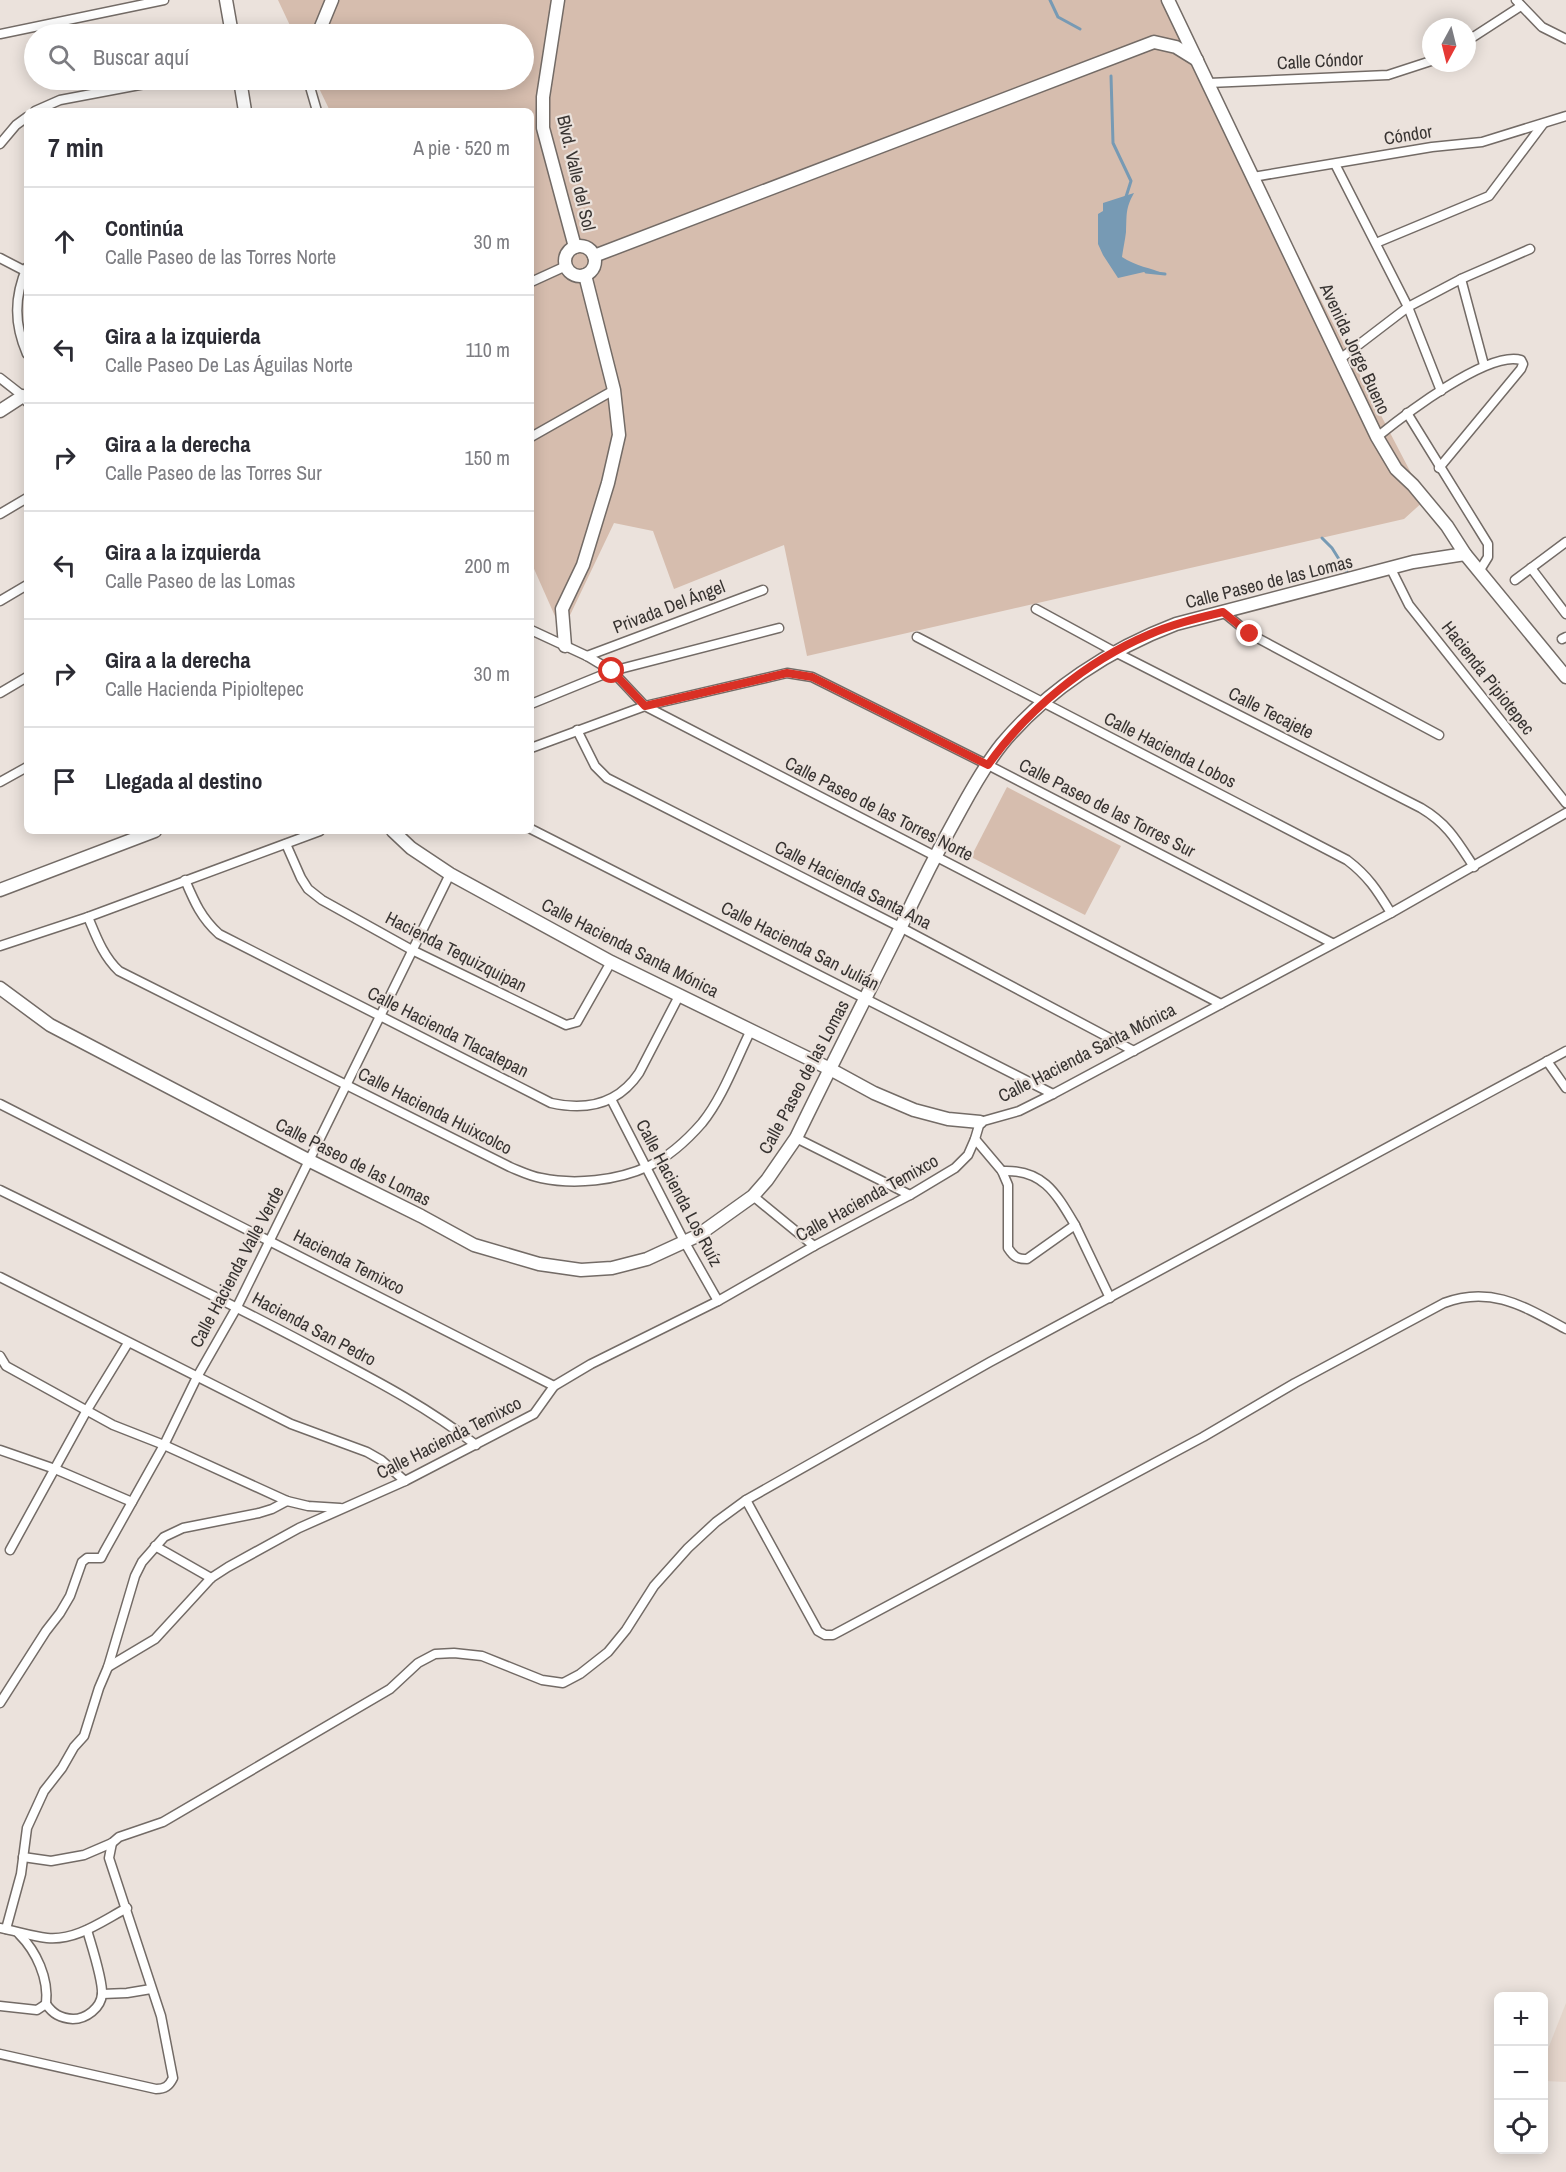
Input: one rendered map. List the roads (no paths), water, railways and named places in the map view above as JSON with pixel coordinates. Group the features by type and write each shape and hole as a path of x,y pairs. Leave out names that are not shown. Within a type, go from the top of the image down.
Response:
{"street":[{"path":"45,24 164,0"},
{"path":"226,0 230,24"},
{"path":"322,24 332,0"},
{"name":"Blvd. Valle del Sol","path":"558,0 543,97 543,128 575,247"},
{"name":"Avenida Jorge Bueno","path":"1168,0 1377,437 1396,469 1448,526 1465,554 1566,677"},
{"path":"1476,34 1518,3 1542,27 1566,39"},
{"path":"0,33 24,28"},
{"path":"594,256 1154,42 1176,47 1198,60"},
{"name":"Calle Cóndor","path":"1209,83 1388,75 1422,64"},
{"path":"42,108 60,100 113,90"},
{"path":"242,90 245,108"},
{"path":"311,90 316,108"},
{"name":"Cóndor","path":"1253,177 1431,147 1482,142 1566,116"},
{"path":"0,144 24,119"},
{"path":"1376,243 1489,196 1543,123"},
{"path":"1335,164 1408,307 1442,391"},
{"path":"575,247 589,249 594,256 594,265 585,275 572,273 566,266 568,252 575,247"},
{"path":"1340,359 1408,307 1461,279 1530,249"},
{"path":"0,258 24,269"},
{"path":"534,281 566,266"},
{"path":"24,275 17,294 16,310 24,344"},
{"path":"565,646 561,609 583,565 608,483 619,435 614,390 585,275"},
{"path":"1461,279 1484,365"},
{"path":"1377,437 1407,413 1484,365 1521,360 1523,364 1521,369 1439,468"},
{"path":"0,378 24,396"},
{"path":"534,435 614,390"},
{"path":"0,411 24,398"},
{"path":"1407,413 1439,468 1488,543 1488,557 1480,570"},
{"path":"0,514 24,500"},
{"path":"1515,580 1566,543"},
{"name":"Calle Paseo de las Lomas","path":"0,988 50,1025 474,1245 539,1264 581,1270 612,1268 647,1259 697,1236 753,1196 773,1173 796,1138 934,856 1002,744 1042,703 1070,681 1115,652 1146,635 1176,624 1413,562 1465,554"},
{"path":"1532,568 1566,614"},
{"name":"Hacienda Pipiotepec","path":"1391,569 1409,605 1566,803"},
{"path":"0,601 24,587"},
{"name":"Privada Del Ángel","path":"587,656 763,590"},
{"name":"Calle Tecajete","path":"1036,609 1438,818 1451,832 1474,867"},
{"path":"1223,612 1250,634 1439,735"},
{"path":"534,703 612,671 779,628"},
{"name":"Calle Paseo de las Torres Norte","path":"534,632 587,656 612,671 645,706 1221,1004"},
{"name":"Calle Hacienda Lobos","path":"917,637 1347,860 1363,872 1373,884 1391,913"},
{"name":"Calle Paseo de las Torres Sur","path":"645,706 787,673 812,677 988,765 1332,943"},
{"path":"0,693 24,679"},
{"path":"534,747 645,706"},
{"name":"Calle Hacienda Santa Ana","path":"577,730 595,766 607,778 900,927 1134,1051"},
{"path":"0,782 24,769"},
{"name":"Calle Hacienda Santa Mónica","path":"396,834 411,848 450,874 611,962 680,994 874,1093 914,1110 948,1119 980,1122 1019,1111 1053,1094 1391,913 1566,813"},
{"name":"Calle Hacienda San Julián","path":"534,831 1053,1094"},
{"path":"0,890 147,834"},
{"path":"0,946 88,917 312,834"},
{"name":"Hacienda Tequizquipan","path":"286,844 294,865 308,889 322,900 412,950 566,1025 577,1022 611,962"},
{"name":"Calle Hacienda Valle Verde","path":"0,1703 70,1596 82,1563 87,1558 100,1558 164,1445 197,1377 237,1307 450,874"},
{"name":"Calle Hacienda Tlacatepan","path":"185,880 197,908 206,922 219,934 551,1103 570,1107 588,1106 611,1099 632,1083 680,994"},
{"name":"Calle Hacienda Huixcolco","path":"88,917 109,962 119,971 510,1167 539,1178 563,1181 615,1177 647,1167 662,1158 701,1124 714,1106 751,1030"},
{"path":"23,1857 51,1861 84,1855 112,1843 119,1837 164,1822 390,1689 418,1663 435,1654 454,1653 482,1656 542,1680 563,1683 580,1674 608,1652 626,1630 654,1586 688,1548 716,1522 746,1500 990,1362 1566,1051"},
{"path":"1547,1061 1566,1088"},
{"name":"Calle Hacienda Los Ruíz","path":"611,1099 684,1241 718,1301"},
{"name":"Hacienda Temixco","path":"0,1104 554,1386"},
{"name":"Calle Hacienda Temixco","path":"108,1667 155,1639 211,1578 299,1528 405,1481 534,1414 554,1386 605,1356 718,1301 955,1168 968,1155 980,1122"},
{"path":"796,1138 910,1195"},
{"path":"975,1139 1002,1172 1008,1185 1008,1248 1013,1255 1019,1259 1027,1259 1075,1225"},
{"path":"1002,1172 1018,1171 1039,1178 1063,1204 1110,1298"},
{"name":"Hacienda San Pedro","path":"0,1190 237,1307 415,1401 476,1445"},
{"path":"753,1196 814,1246"},
{"path":"0,1277 291,1425 368,1452 405,1481"},
{"path":"746,1500 818,1631 825,1635 833,1635 1203,1437 1295,1383 1444,1303 1473,1296 1504,1299 1566,1329"},
{"path":"10,1550 87,1410 128,1343"},
{"path":"0,1356 6,1366 122,1428 287,1501 308,1506 343,1509"},
{"path":"0,1450 55,1469 132,1502"},
{"path":"127,1908 87,1930 64,1937 49,1938 3,1928 21,1874 27,1828 44,1791 84,1736 108,1667 135,1576 142,1562 164,1537 183,1528 259,1513 287,1501"},
{"path":"155,1546 211,1578"},
{"path":"0,2054 148,2088 164,2089 170,2085 173,2078 172,2067 161,2016 109,1858 112,1843"},
{"path":"18,1933 29,1944 37,1958 45,1987 46,2004 57,2016 79,2019 95,2009 102,1994 87,1930"},
{"path":"102,1994 152,1989"},
{"path":"0,2006 38,2010 46,2004"}],"water":[{"path":"1134,193 1128,208 1122,257 1165,274 1144,272 1118,278 1098,244 1098,214 1103,211 1103,203"}],"waterway":[{"path":"1050,0 1058,17 1080,29"},
{"path":"1111,76 1113,143 1131,181 1125,200"},
{"path":"1146,272 1165,274"},
{"path":"1322,538 1332,548 1347,572"}]}
